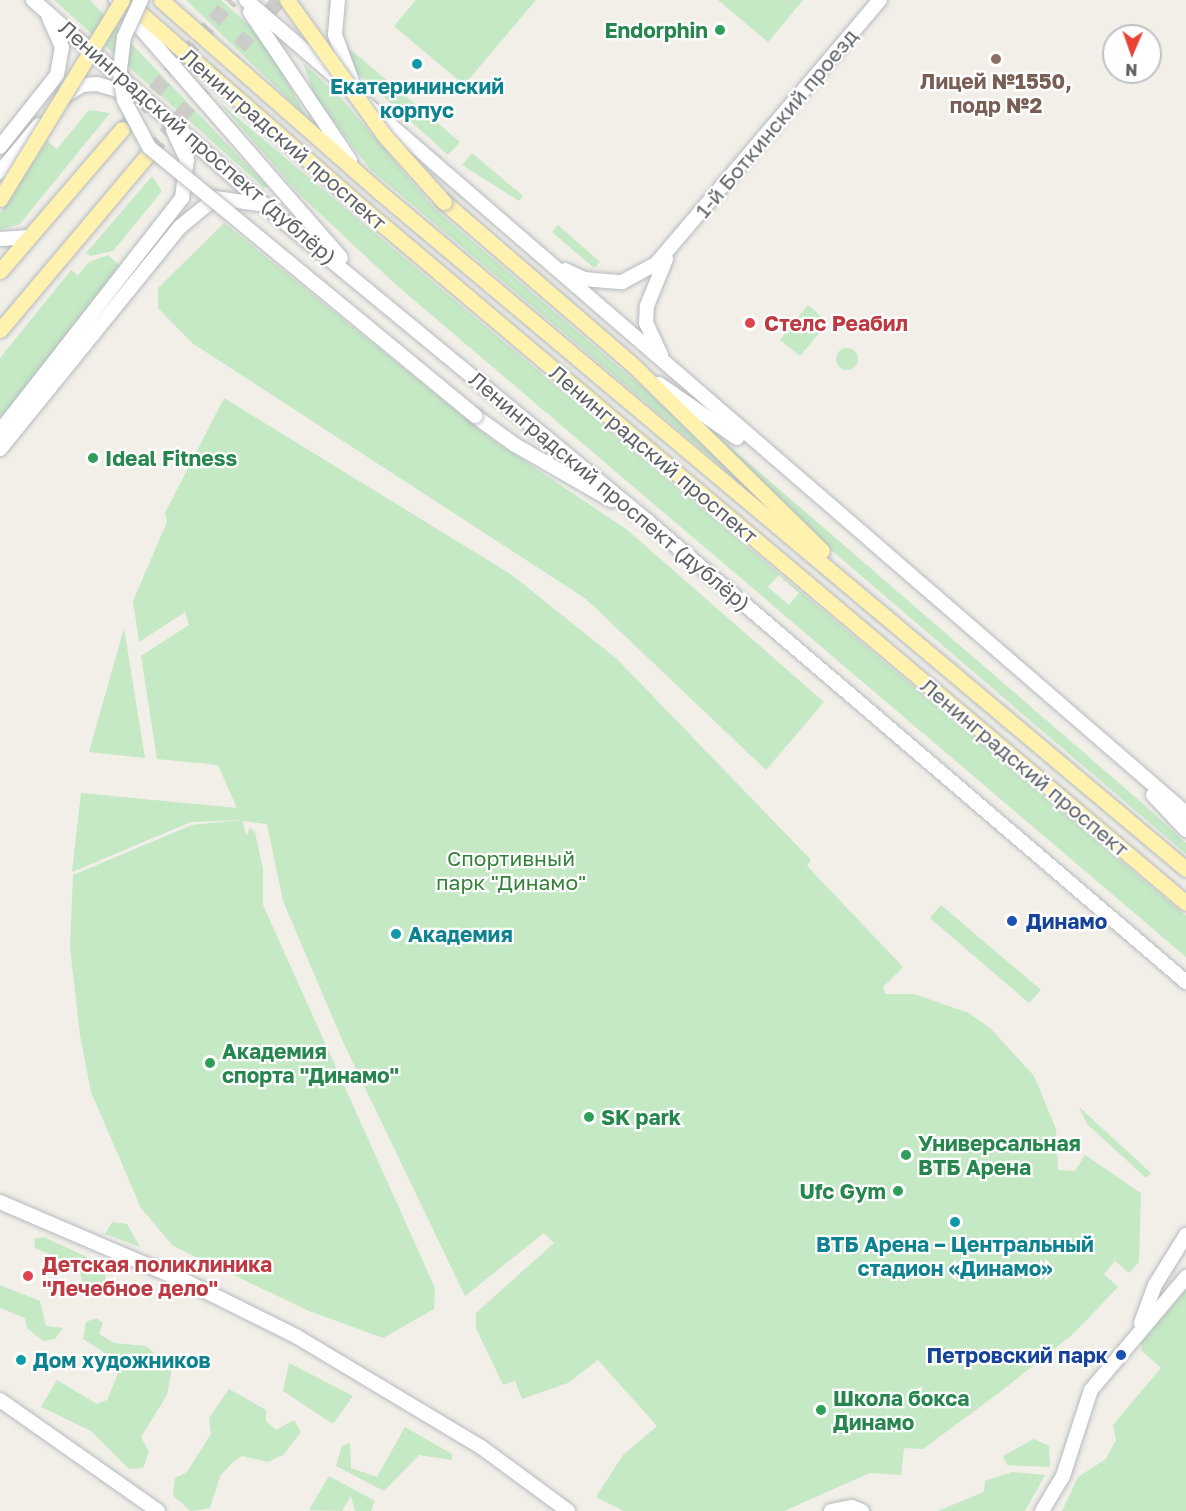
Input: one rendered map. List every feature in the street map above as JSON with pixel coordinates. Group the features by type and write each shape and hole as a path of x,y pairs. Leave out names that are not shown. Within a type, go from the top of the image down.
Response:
{"main road":[{"name":"Ленинградский проспект (дублёр)","path":"33,0 270,210 358,279 646,520 1186,982"},
{"path":"116,0 358,279"},
{"path":"0,199 124,0"},
{"name":"Ленинградский проспект","path":"124,0 374,218 1186,903"},
{"path":"141,0 124,38 120,72 124,100 149,147 475,416 515,446 646,520"},
{"name":"Ленинградский проспект","path":"160,0 377,190 1186,869"},
{"path":"238,0 268,33 337,145 377,190"},
{"path":"246,0 547,260 793,477 1186,813"},
{"path":"287,0 370,117 437,195 635,368 871,604"},
{"path":"338,0 339,55 373,110"},
{"name":"1-й Боткинский проезд","path":"547,260 584,279 622,282 642,274 673,246 880,0"},
{"path":"0,147 59,70 62,47 45,11"},
{"path":"0,172 70,90 111,85 151,105"},
{"path":"0,430 182,198 187,160 167,120"},
{"path":"0,271 122,129"},
{"path":"0,330 150,152"},
{"path":"0,449 200,209 228,196 270,210"},
{"path":"0,239 30,237"},
{"name":"1-й Боткинский проезд","path":"673,246 652,288 646,323 677,376"},
{"path":"635,368 793,477"},
{"path":"1111,750 1186,830"},
{"path":"0,1202 187,1282 296,1336 481,1447 568,1511"},
{"path":"1138,1331 1155,1285 1186,1235"},
{"path":"1042,1511 1063,1476 1087,1397 1138,1331 1186,1277"},
{"path":"0,1400 158,1511"},
{"path":"831,1511 862,1511"}],"green space":[{"path":"54,0 90,0 268,187 264,188"},
{"path":"186,0 221,0 264,39 306,116"},
{"path":"416,0 536,0 464,85 394,26"},
{"path":"718,0 803,0 768,42"},
{"path":"344,44 460,142 448,155 355,71"},
{"path":"303,63 341,98 436,210 650,394 754,494 370,169 315,97"},
{"path":"219,102 1186,916 1186,957 394,283 299,194","holes":["779,575 799,593 789,605 768,587"]},
{"path":"89,110 110,113 20,224 0,230 0,213 47,141 57,149"},
{"path":"472,153 523,196 519,201 462,165"},
{"path":"152,176 162,191 113,251 90,256 86,253"},
{"path":"224,223 490,438 626,529 824,702 766,770 586,599 192,343 158,308 158,288"},
{"path":"558,225 600,262 594,268 552,232"},
{"path":"108,255 120,266 0,421 0,358 71,270 78,275 89,262"},
{"path":"808,305 828,322 800,356 780,340"},
{"path":"847,348 855,351 858,359 855,367 847,370 839,367 836,359 839,351"},
{"path":"662,388 1141,802 1186,843 1186,854 796,520"},
{"name":"Спортивный парк \"Динамо\"","path":"224,398 512,575 618,660 811,860 807,866 903,967 883,987 885,994 914,994 969,1013 991,1029 1034,1076 1056,1129 1058,1170 1075,1171 1085,1155 1141,1193 1139,1262 1129,1273 1115,1261 1104,1274 1118,1287 1073,1334 1000,1392 923,1449 904,1448 901,1475 870,1473 784,1511 624,1511 596,1497 623,1455 657,1426 598,1360 568,1383 522,1399 515,1381 503,1385 476,1328 476,1313 554,1243 544,1233 465,1296 343,1042 283,901 267,824 243,821 246,836 250,828 255,832 263,869 263,905 435,1288 434,1309 383,1338 309,1311 173,1246 141,1208 91,1092 80,1035 70,947 73,875 192,825 243,820 191,822 72,872 81,793 237,808 218,765 157,759 141,656 189,625 185,612 139,642 133,601 167,522 165,513"},
{"path":"124,628 145,758 89,752"},
{"path":"941,905 1041,990 1029,1003 930,918"},
{"path":"1079,1107 1151,1173 1146,1178 1087,1124"},
{"path":"112,1222 127,1224 140,1247 105,1234"},
{"path":"44,1237 106,1266 105,1282 96,1293 83,1286 79,1267 35,1248 34,1239"},
{"path":"0,1285 40,1301 46,1326 63,1328 55,1339 43,1341 27,1328 25,1318 0,1308"},
{"name":"Петровский парк","path":"1186,1288 1186,1511 1062,1511 1078,1477 1106,1459 1116,1440 1113,1425 1161,1368 1142,1351 1141,1343"},
{"path":"96,1318 103,1323 99,1334 114,1343 146,1346 172,1368 167,1395 141,1437 149,1452 143,1468 129,1469 91,1431 41,1407 57,1380 97,1404 107,1400 122,1364 83,1339 86,1322"},
{"path":"289,1363 353,1396 333,1424 283,1391"},
{"path":"229,1389 266,1410 266,1421 276,1430 294,1420 301,1432 283,1455 268,1462 242,1456 232,1463 220,1476 210,1508 191,1511 173,1496 175,1478 187,1472 211,1434 209,1418"},
{"path":"405,1427 452,1454 452,1460 419,1455 384,1491 336,1466 342,1446 350,1443 351,1468 377,1477"},
{"path":"1034,1439 1049,1446 1050,1467 1007,1465 1003,1456"},
{"path":"1012,1472 1045,1475 1025,1511 938,1511 984,1492 985,1481"},
{"path":"329,1476 375,1501 371,1511 355,1511 351,1496 342,1511 309,1510"}],"tunnel":[{"path":"125,126 231,0"},
{"path":"150,152 279,0"}],"place":[{"name":"Endorphin","path":"720,30"},
{"name":"Лицей №1550, подр №2","path":"996,59"},
{"name":"Екатерининский корпус","path":"417,64"},
{"name":"Стелс Реабил","path":"750,323"},
{"name":"Ideal Fitness","path":"93,458"},
{"name":"Динамо","path":"1012,921"},
{"name":"Академия","path":"396,934"},
{"name":"Академия спорта \"Динамо\"","path":"210,1063"},
{"name":"SK park","path":"589,1117"},
{"name":"Универсальная ВТБ Арена","path":"906,1155"},
{"name":"Ufc Gym","path":"898,1191"},
{"name":"ВТБ Арена – Центральный стадион «Динамо»","path":"955,1222"},
{"name":"Детская поликлиника \"Лечебное дело\"","path":"28,1276"},
{"name":"Петровский парк","path":"1121,1355"},
{"name":"Дом художников","path":"21,1360"},
{"name":"Школа бокса Динамо","path":"821,1410"}]}
